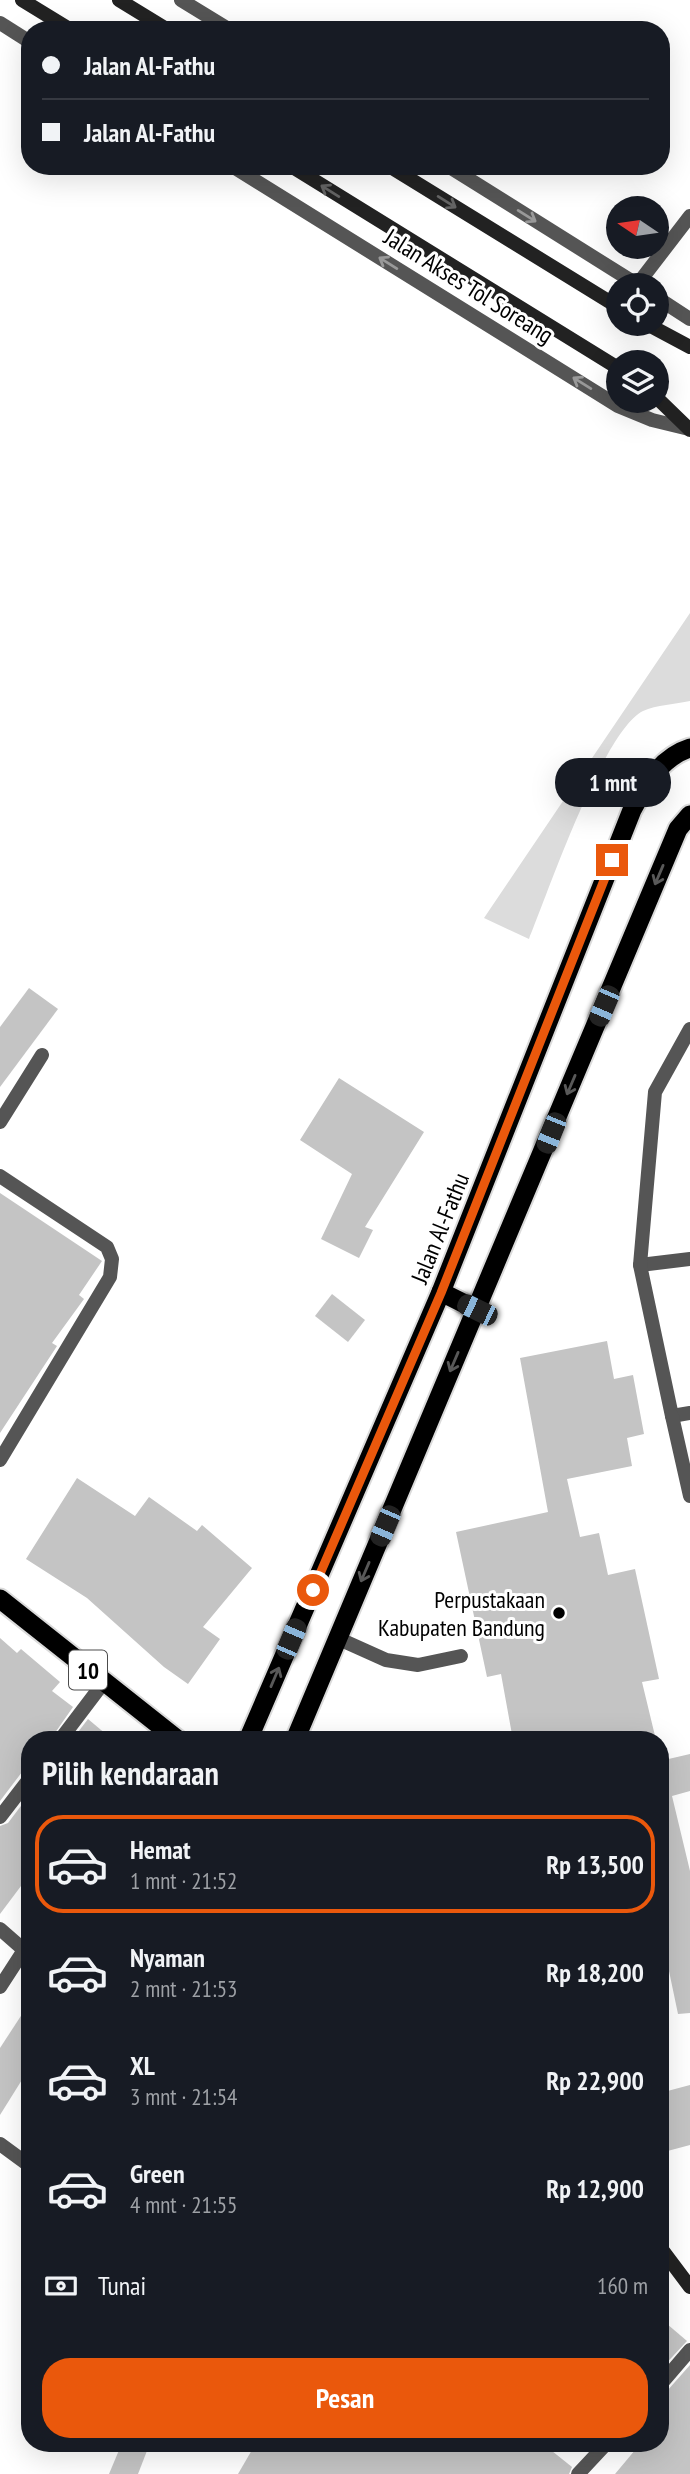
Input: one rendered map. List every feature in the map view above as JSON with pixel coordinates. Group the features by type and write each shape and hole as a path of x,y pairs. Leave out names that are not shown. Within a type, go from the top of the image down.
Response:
{"highway":[{"name":"Jalan Al-Fathu","path":"252,1731 441,1293 632,810 646,783 662,765 678,751 690,748"},
{"path":"299,1731 678,829 690,815"},
{"path":"441,1293 477,1310"},
{"name":"10","path":"0,1599 167,1731"}],"main road":[{"path":"22,0 56,21"},
{"path":"119,0 153,21"},
{"name":"Jalan Akses Tol Soreang","path":"306,175 606,361"},
{"path":"404,175 606,300"},
{"path":"669,336 690,347"},
{"name":"Jalan Akses Tol Soreang","path":"669,410 689,429"},
{"path":"669,2259 690,2287"}],"street":[{"path":"181,0 215,21"},
{"path":"0,23 21,36"},
{"name":"Jalan Akses Tol Soreang","path":"247,175 618,405 652,420 689,429"},
{"path":"462,175 619,273"},
{"path":"647,273 690,216"},
{"path":"669,305 690,319"},
{"path":"690,1029 655,1092 640,1265 690,1496"},
{"path":"0,1122 43,1055"},
{"path":"0,1176 107,1247 112,1259 110,1276 0,1460"},
{"path":"640,1265 690,1259"},
{"path":"672,1416 690,1413"},
{"path":"337,1638 386,1660 418,1665 461,1656"},
{"path":"67,1731 104,1682"},
{"path":"0,1816 21,1789"},
{"path":"0,1929 21,1943"},
{"path":"0,1987 21,1956"},
{"path":"0,2144 21,2159"},
{"path":"669,2374 690,2350"},
{"path":"578,2474 599,2452"}],"shaded area":[{"path":"690,613 690,701 643,711 627,725 594,780 529,939 484,918"}],"building":[{"path":"29,988 58,1009 0,1087 0,1027"},
{"path":"339,1078 424,1132 365,1227 373,1230 359,1258 321,1239 352,1174 300,1140"},
{"path":"0,1193 102,1261 79,1295 84,1299 52,1343 57,1346 0,1433"},
{"path":"332,1294 365,1320 348,1342 315,1316"},
{"path":"607,1341 614,1379 633,1375 644,1434 627,1438 632,1466 567,1479 580,1537 599,1533 608,1575 635,1569 659,1679 642,1682 654,1731 511,1731 501,1674 487,1677 456,1532 548,1512 520,1358"},
{"path":"77,1478 135,1516 149,1497 197,1531 202,1525 252,1568 203,1627 220,1639 188,1684 164,1667 87,1598 26,1559"},
{"path":"0,1638 17,1653 21,1649 60,1682 52,1691 73,1707 56,1731 21,1731 21,1773 0,1801"},
{"path":"88,1719 102,1731 79,1731"},
{"path":"690,1754 690,1791 672,1796 690,1871 690,2013 678,2014 669,1971 669,1759"},
{"path":"21,1806 21,1886 0,1914 0,1826 8,1823"},
{"path":"21,2016 21,2081 0,2115 0,2048"},
{"path":"690,2085 690,2145 669,2151 669,2091"},
{"path":"669,2326 687,2341 669,2360"},
{"path":"690,2365 690,2474 615,2474 633,2452 669,2452 669,2389"},
{"path":"118,2452 147,2452 138,2474 109,2474"},
{"path":"251,2452 553,2452 572,2467 569,2474 238,2474"}],"place":[{"name":"Perpustakaan Kabupaten Bandung","path":"559,1613"}],"route":[{"path":"313,1590 441,1293 612,860"}]}
